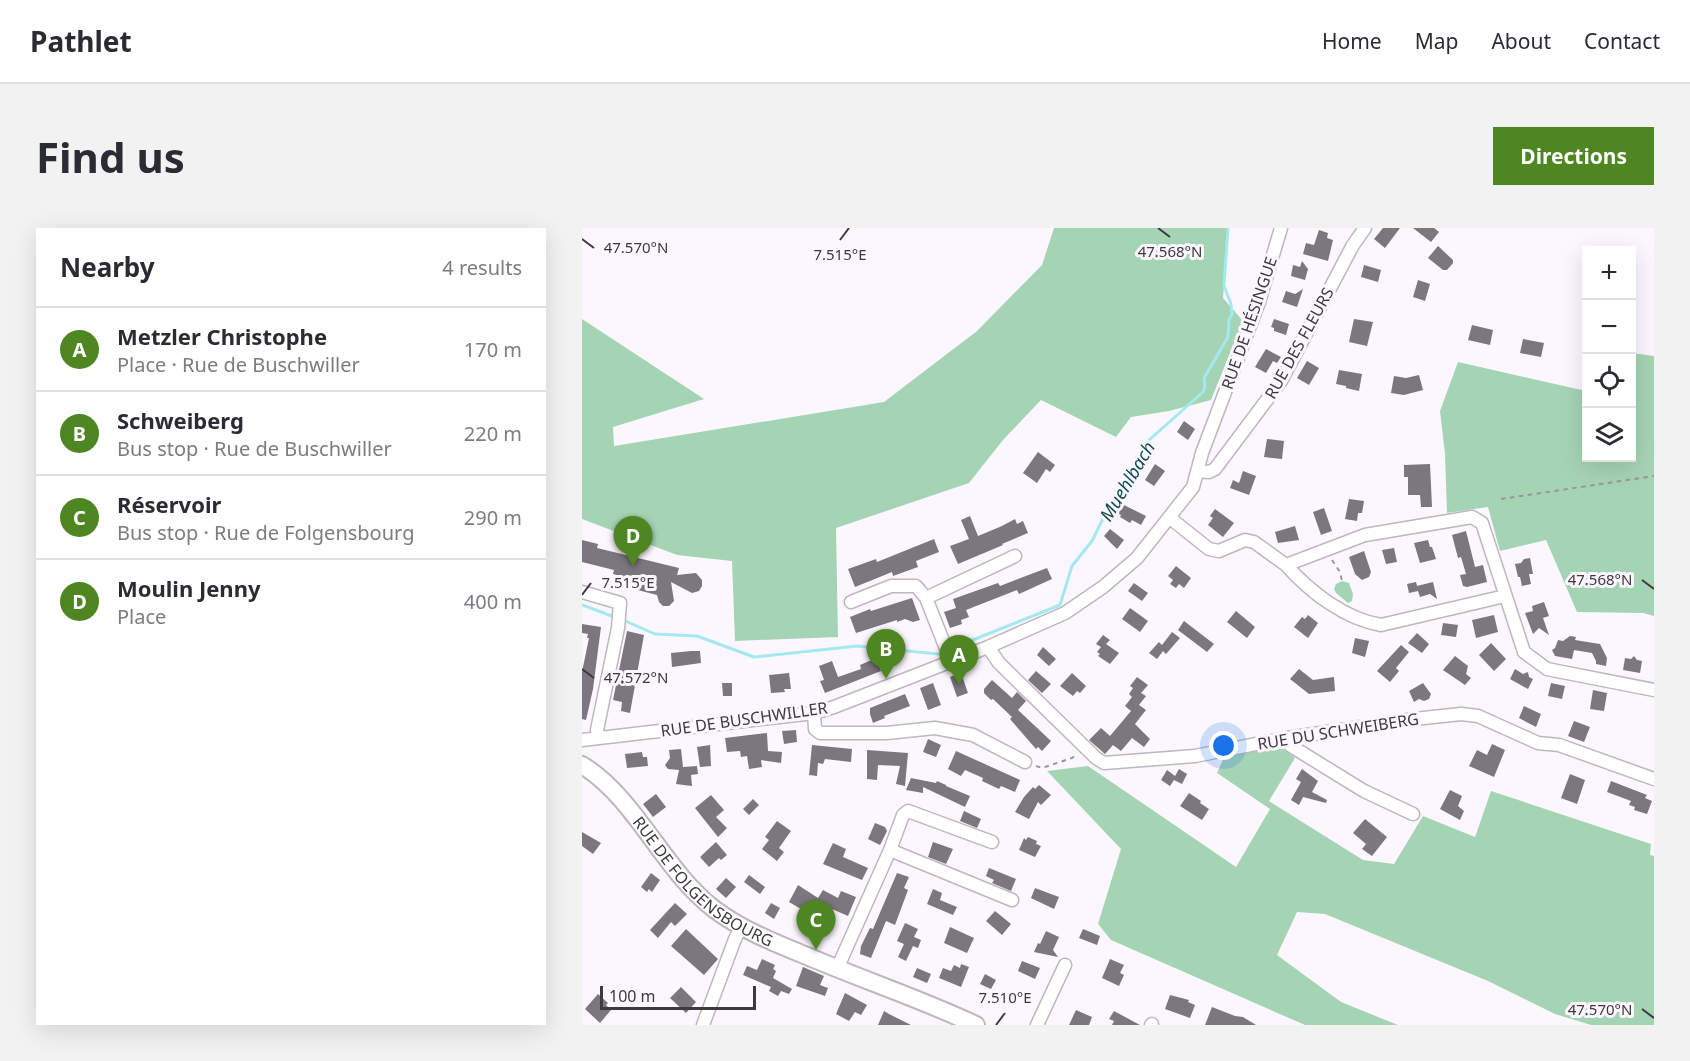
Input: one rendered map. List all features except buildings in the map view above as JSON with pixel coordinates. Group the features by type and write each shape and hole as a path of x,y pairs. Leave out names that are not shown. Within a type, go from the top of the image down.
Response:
{"main road":[{"name":"RUE DE FOLGENSBOURG","path":"582,765 593,772 623,803 683,880 713,909 741,927 837,969 926,1002 976,1025"}],"street":[{"name":"RUE DE HÉSINGUE","path":"1215,418 1259,302 1281,228"},
{"name":"RUE DES FLEURS","path":"1198,471 1209,472 1215,469 1275,390 1365,228"},
{"name":"RUE DE BUSCHWILLER","path":"582,740 814,713 951,662 1065,613 1103,587 1137,558 1191,491 1215,418"},
{"path":"1170,518 1209,549 1219,551 1245,540 1254,542 1286,565 1297,577 1333,606 1366,622 1381,625 1505,596"},
{"path":"1286,565 1365,535 1472,518 1482,523 1524,652 1547,669 1654,690"},
{"path":"926,598 1015,556"},
{"path":"851,602 891,586 916,586 926,598 951,662"},
{"path":"582,592 620,603 618,628 597,730 598,738"},
{"name":"RUE DU SCHWEIBERG","path":"988,647 999,663 1096,758 1104,763 1195,756 1287,738 1461,714 1478,716 1538,743 1559,745 1654,779"},
{"path":"814,713 815,729 820,733 877,733 935,728 973,735 1025,762"},
{"path":"1287,738 1291,746 1364,791 1413,814"},
{"path":"837,969 890,850 903,815 908,811 992,843"},
{"path":"890,850 1012,900"},
{"path":"703,1025 741,927"},
{"path":"1037,1025 1065,965"}],"path":[{"path":"1501,499 1654,476"},
{"path":"1326,550 1340,572 1342,581"},
{"path":"1025,762 1042,768 1072,758 1085,747"}],"green space":[{"path":"1054,228 1229,228 1223,298 1243,321 1211,400 1169,411 1131,417 1116,437 1041,400 1003,440 969,483 836,528 838,637 735,641 732,561 677,555 582,519 582,319 704,399 613,427 614,446 884,402 977,331 1042,265"},
{"path":"1636,354 1654,356 1654,616 1643,613 1577,612 1546,540 1500,551 1488,507 1447,513 1445,454 1440,411 1458,362 1582,390 1582,462 1636,462"},
{"path":"1342,581 1349,583 1353,594 1352,601 1348,603 1334,589 1336,584"},
{"path":"1274,742 1295,758 1269,801 1363,860 1394,864 1423,816 1475,837 1491,791 1651,844 1650,855 1654,856 1654,1025 1591,1025 1555,1014 1488,981 1325,914 1297,912 1277,955 1341,1002 1398,1025 1305,1025 1111,940 1098,924 1121,849 1047,771 1088,766 1236,867 1270,809 1217,773 1226,753"}],"waterway":[{"name":"Muehlbach","path":"955,647 1060,605 1072,566 1092,541 1116,492 1148,441 1203,392 1204,378 1228,337 1229,320 1232,314 1224,286 1228,228"},
{"path":"582,605 612,616"},
{"path":"623,620 655,634 697,636 754,657 857,646 939,654"}],"place":[{"name":"Moulin Jenny","path":"633,566"},
{"name":"Schweiberg","path":"886,679"},
{"name":"Metzler Christophe","path":"959,685"},
{"name":"Réservoir","path":"816,950"}]}
